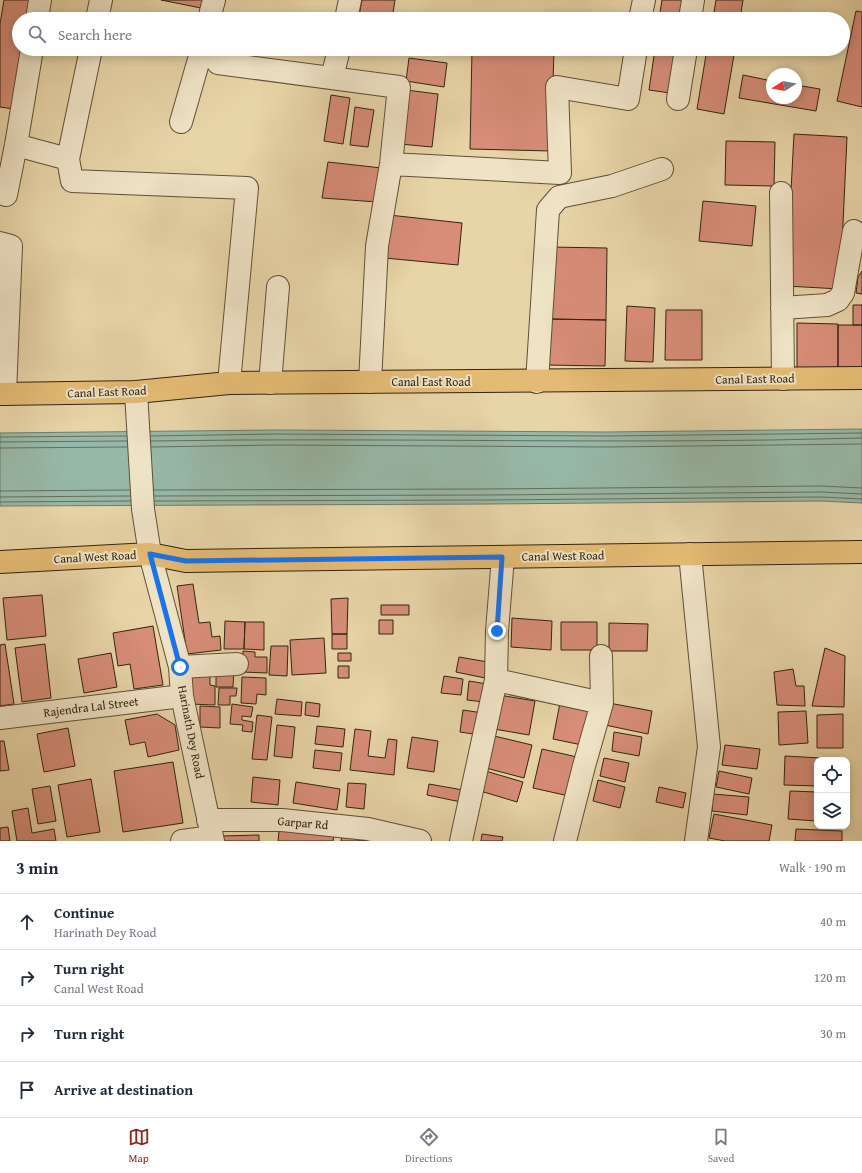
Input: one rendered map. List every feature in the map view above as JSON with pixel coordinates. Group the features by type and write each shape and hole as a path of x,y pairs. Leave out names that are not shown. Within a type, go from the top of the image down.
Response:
{"main road":[{"name":"Canal East Road","path":"2,394 136,392 229,383 537,382 862,378"},
{"name":"Canal West Road","path":"0,562 150,554 186,561 862,552"}],"street":[{"path":"38,12 40,0"},
{"path":"98,12 100,0"},
{"path":"211,12 214,0"},
{"path":"347,12 350,0"},
{"path":"641,12 644,0"},
{"path":"691,12 694,0"},
{"path":"6,195 31,56"},
{"path":"90,56 68,159 72,181 247,188 229,383"},
{"path":"180,122 210,56 332,78 399,87 391,164 377,246 370,382"},
{"path":"332,78 337,56"},
{"path":"391,164 560,173 557,87 628,99 635,56"},
{"path":"678,99 685,56"},
{"path":"16,145 68,159"},
{"path":"537,382 548,210 559,197 612,186 662,168"},
{"path":"781,194 783,379"},
{"path":"782,308 827,305 838,300 843,293 854,231"},
{"path":"0,243 11,246 2,394"},
{"path":"270,383 278,287"},
{"name":"Harinath Dey Road","path":"136,392 143,509 146,533 150,554 180,667 182,696 211,832"},
{"path":"690,554 709,747 696,841"},
{"path":"461,841 496,680 497,631 502,557"},
{"path":"565,841 602,703 601,656"},
{"path":"180,667 237,664"},
{"path":"496,680 602,703"},
{"name":"Rajendra Lal Street","path":"0,718 182,696"},
{"name":"Garpar Rd","path":"182,841 211,832 282,820 368,829 420,841"}],"water":[{"path":"862,429 862,503 821,501 0,506 0,433 276,430 607,432"}],"building":[{"path":"4,0 31,0 29,12 12,12 12,56 22,56 14,109 0,107 0,24"},
{"path":"161,0 208,0 206,9"},
{"path":"362,0 395,0 393,12 360,12"},
{"path":"662,0 690,0 688,12 660,12"},
{"path":"716,0 743,0 741,12 714,12"},
{"path":"856,11 862,12 862,107 837,101 846,56 850,56 850,39"},
{"path":"472,56 554,56 551,151 470,149"},
{"path":"654,56 682,56 677,94 649,90"},
{"path":"706,56 734,56 724,114 697,109"},
{"path":"409,58 447,63 444,87 406,81"},
{"path":"743,75 766,80 766,103 739,98"},
{"path":"802,86 820,89 816,111 775,104 802,104"},
{"path":"406,90 438,94 432,147 400,144"},
{"path":"331,95 350,98 343,144 324,141"},
{"path":"355,107 374,110 368,147 350,145"},
{"path":"794,134 847,137 840,289 786,286"},
{"path":"726,141 775,142 774,186 725,185"},
{"path":"328,162 382,168 377,202 322,198"},
{"path":"703,201 756,206 752,246 699,241"},
{"path":"389,215 462,223 458,265 385,258"},
{"path":"549,247 607,248 606,320 548,319"},
{"path":"862,271 862,294 856,293 858,277"},
{"path":"853,305 862,305 862,325 853,325"},
{"path":"627,306 655,308 653,362 625,361"},
{"path":"666,310 702,310 702,360 665,360"},
{"path":"548,319 606,320 605,366 547,365"},
{"path":"797,323 838,324 838,373 797,373"},
{"path":"838,325 862,325 862,374 838,373"},
{"path":"193,584 199,623 210,622 212,637 220,636 221,650 187,654 177,586"},
{"path":"42,595 46,636 7,640 3,598"},
{"path":"348,598 347,634 332,634 331,599"},
{"path":"381,605 409,605 409,615 381,615"},
{"path":"512,618 552,621 551,650 511,647"},
{"path":"379,620 393,620 393,634 379,634"},
{"path":"225,621 245,622 244,649 224,649"},
{"path":"245,622 264,622 264,650 244,649"},
{"path":"561,622 597,622 597,650 561,650"},
{"path":"609,623 648,624 647,651 609,651"},
{"path":"153,626 163,685 134,689 130,664 118,666 113,633"},
{"path":"332,634 347,634 347,649 332,649"},
{"path":"324,638 326,673 292,675 290,640"},
{"path":"5,644 14,704 0,706 0,645"},
{"path":"45,644 51,698 22,702 15,648"},
{"path":"271,646 288,646 287,676 269,675"},
{"path":"825,648 845,656 844,707 812,706"},
{"path":"243,651 255,652 255,657 267,657 267,673 242,672"},
{"path":"111,653 117,687 84,693 78,659"},
{"path":"338,653 351,653 351,661 338,661"},
{"path":"459,657 488,662 485,678 456,672"},
{"path":"338,666 349,666 349,678 338,678"},
{"path":"216,668 234,668 233,687 216,687"},
{"path":"793,669 796,686 804,686 805,706 777,705 774,672"},
{"path":"191,674 210,675 210,685 215,686 215,705 190,704"},
{"path":"444,676 463,679 461,695 441,693"},
{"path":"242,677 266,678 266,695 257,694 256,704 241,703"},
{"path":"469,681 487,684 484,702 467,700"},
{"path":"219,688 237,688 236,696 230,696 230,705 218,705"},
{"path":"499,695 535,701 529,735 494,729"},
{"path":"277,699 302,702 301,716 275,714"},
{"path":"306,702 320,704 319,717 305,715"},
{"path":"560,703 595,709 587,746 553,739"},
{"path":"609,703 652,711 648,734 605,725"},
{"path":"232,704 253,707 251,717 242,716 242,720 253,722 252,732 242,731 243,725 230,724"},
{"path":"200,706 220,707 220,728 200,727"},
{"path":"463,710 483,713 480,735 460,732"},
{"path":"806,711 808,743 779,745 778,712"},
{"path":"157,714 175,725 179,750 148,757 145,742 130,745 125,720"},
{"path":"843,714 843,748 817,748 817,715"},
{"path":"257,715 272,717 267,760 252,759"},
{"path":"277,725 295,727 292,758 274,756"},
{"path":"317,726 345,729 343,747 315,744"},
{"path":"68,728 75,766 44,772 37,734"},
{"path":"355,729 371,731 368,756 385,758 388,739 397,740 394,775 350,770"},
{"path":"614,732 642,737 639,756 612,751"},
{"path":"490,735 532,745 524,778 482,767"},
{"path":"412,737 438,741 434,772 407,768"},
{"path":"0,741 4,741 9,770 0,771"},
{"path":"725,745 760,749 757,769 722,765"},
{"path":"542,749 577,757 569,796 533,788"},
{"path":"315,750 342,753 340,771 313,768"},
{"path":"785,756 814,758 814,786 784,785"},
{"path":"604,758 629,763 625,782 600,776"},
{"path":"173,762 183,823 123,832 114,771"},
{"path":"482,770 523,782 517,802 477,790"},
{"path":"719,771 752,778 749,794 716,787"},
{"path":"253,777 280,780 278,805 251,802"},
{"path":"91,779 100,832 67,837 58,785"},
{"path":"598,780 625,787 620,808 593,801"},
{"path":"296,782 340,789 337,810 293,803"},
{"path":"348,783 366,784 364,809 346,807"},
{"path":"429,784 463,790 461,802 427,795"},
{"path":"50,786 56,821 38,824 32,789"},
{"path":"659,787 686,793 683,808 656,802"},
{"path":"790,791 814,792 814,821 788,819"},
{"path":"713,794 749,797 747,815 712,811"},
{"path":"28,808 32,833 54,829 56,841 17,841 12,811"},
{"path":"714,814 772,825 769,841 725,841 709,838"},
{"path":"280,822 335,829 333,841 278,841"},
{"path":"8,827 10,841 0,841 0,828"},
{"path":"343,829 359,831 358,840 371,841 341,841"},
{"path":"796,829 842,831 842,841 795,841"},
{"path":"482,834 503,837 502,841 481,841"},
{"path":"259,835 259,841 223,841 222,836"}],"route":[{"path":"180,667 150,554 186,561 502,557 497,631"}]}
